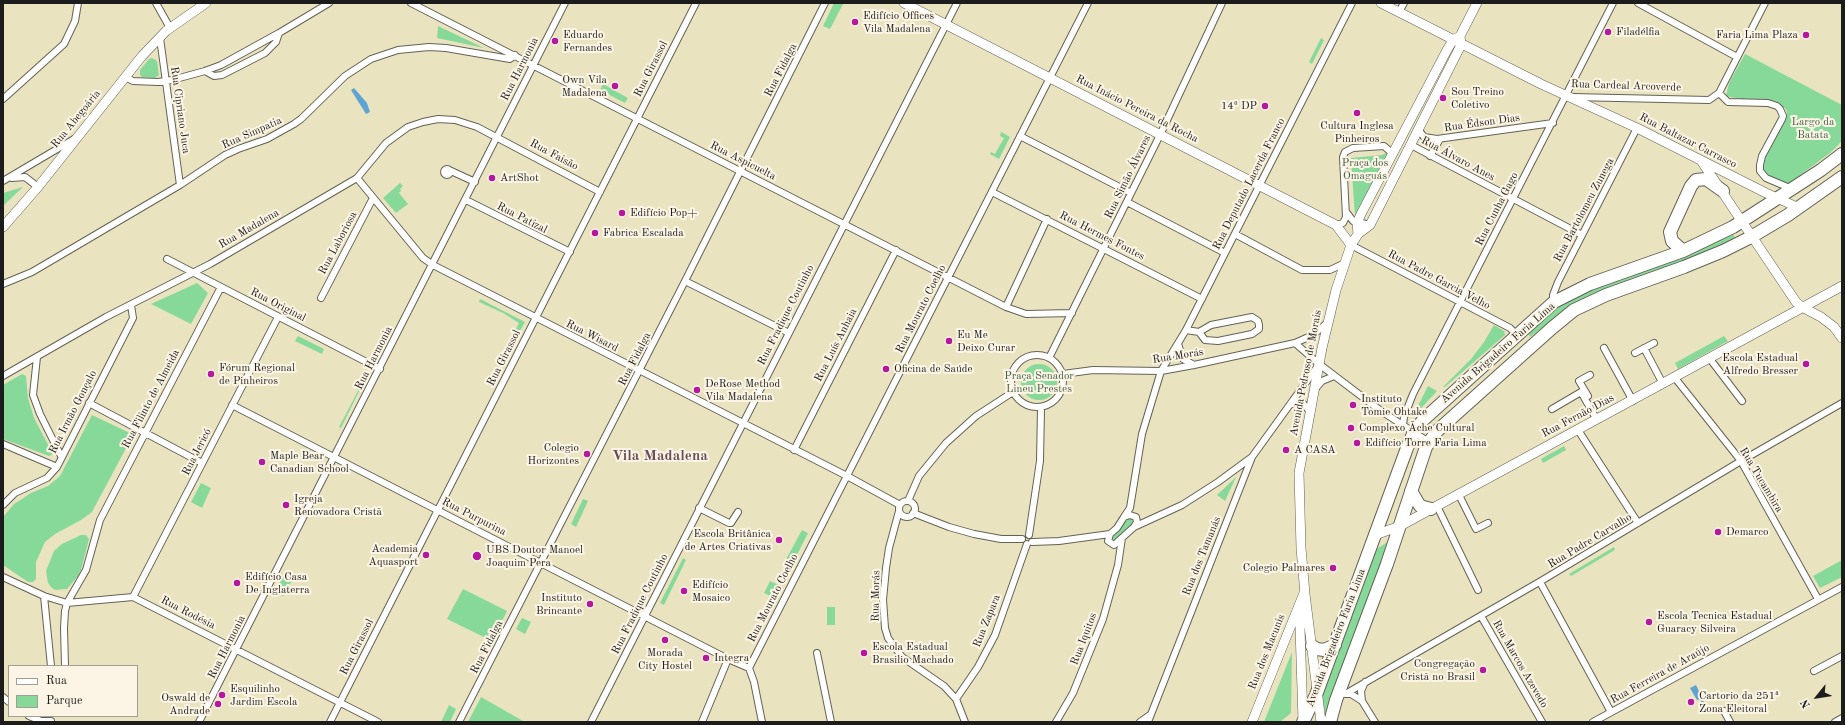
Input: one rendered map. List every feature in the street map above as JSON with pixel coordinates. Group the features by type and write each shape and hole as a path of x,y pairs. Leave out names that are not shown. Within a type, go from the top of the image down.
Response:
{"highway":[{"name":"Avenida Brigadeiro Faria Lima","path":"1303,722 1316,695 1414,432 1423,420 1554,302 1590,284 1683,250 1742,222 1842,154"},
{"name":"Avenida Brigadeiro Faria Lima","path":"1330,722 1342,696 1429,442 1437,432 1456,413 1574,310 1606,295 1698,262 1751,237 1799,208 1842,177"},
{"path":"1683,250 1672,241 1670,232 1691,186 1696,180 1706,179 1723,191"},
{"path":"1456,413 1460,404 1521,350 1522,341 1517,335"},
{"path":"1411,491 1420,506 1434,508"},
{"path":"1312,646 1317,649 1324,650 1334,645"}],"main road":[{"name":"Rua Inácio Pereira da Rocha","path":"904,3 1336,225 1351,245"},
{"name":"Rua Cardeal Arcoverde","path":"1380,3 1458,40 1567,97"},
{"name":"Avenida Pedroso de Morais","path":"1357,223 1393,154 1458,40 1477,3"},
{"name":"Rua Abegoária","path":"3,227 38,187 59,153 77,137 125,77 160,38 170,28 204,4"},
{"name":"Avenida Pedroso de Morais","path":"1321,722 1316,695 1312,646 1304,593 1298,473 1319,364 1328,323 1351,245 1358,234 1370,225 1411,145 1458,40"},
{"name":"Rua Baltazar Carrasco","path":"1567,97 1637,128 1701,161 1799,208"},
{"path":"1701,161 1723,191 1751,237 1788,292 1802,307 1821,317 1834,327 1842,338"},
{"path":"1357,223 1358,234"},
{"name":"Rua Fernão Dias","path":"1375,535 1400,526 1459,495 1842,286"},
{"name":"Avenida Pedroso de Morais","path":"1303,722 1300,628 1304,593"},
{"name":"Rua dos Macunis","path":"1252,722 1304,593"}],"street":[{"path":"3,99 64,44 75,21 78,3"},
{"path":"156,3 170,28"},
{"path":"125,77 133,81 165,81 222,65 329,3"},
{"name":"Rua Aspicuelta","path":"412,3 424,6 515,56 1006,307 1026,314 1072,313"},
{"name":"Rua Harmonia","path":"199,722 335,458 565,3"},
{"name":"Rua Girassol","path":"330,722 696,3"},
{"name":"Rua Fidalga","path":"459,722 686,281 825,3"},
{"name":"Rua Fradique Coutinho","path":"591,722 957,3"},
{"name":"Rua Mourato Coelho","path":"749,668 1088,3"},
{"name":"Rua Simão Álvares","path":"1049,358 1160,135 1222,3"},
{"name":"Rua Deputado Lacerda Franco","path":"1161,372 1186,330 1352,3"},
{"path":"1399,12 1404,3"},
{"name":"Rua Cunha Gago","path":"1403,425 1404,417 1413,394 1567,97 1613,3"},
{"path":"1638,3 1737,57"},
{"path":"1765,3 1719,93 1728,102 1768,103 1777,106 1780,109 1783,116 1762,156 1760,171 1766,178 1792,189"},
{"path":"205,71 214,76 222,75 265,54 276,42 279,33"},
{"name":"Rua Cipriano Juca","path":"160,38 180,185"},
{"name":"Rua Simpatia","path":"3,284 32,272 180,185 225,155 267,139 294,124 345,76 371,59 398,50 429,47 446,48 510,59 515,56"},
{"name":"Rua Cardeal Arcoverde","path":"1567,97 1702,101 1709,100 1719,93"},
{"name":"Rua Madalena","path":"3,376 99,321 193,273 356,178 391,139 408,127 438,119 460,121 498,137"},
{"name":"Rua Édson Dias","path":"1418,129 1424,137 1440,139 1553,123"},
{"name":"Rua Bartolomeu Zunega","path":"1554,302 1555,288 1637,128"},
{"path":"1020,136 1131,193"},
{"name":"Rua Faisão","path":"498,137 600,192"},
{"path":"1430,156 1440,139"},
{"name":"Rua Álvaro Anes","path":"1411,145 1582,235"},
{"path":"1336,225 1345,221 1347,213 1343,157 1345,152 1353,148 1384,146 1393,154"},
{"path":"5,180 59,153"},
{"path":"449,170 475,182"},
{"path":"5,180 25,177 38,187"},
{"name":"Rua Wisard","path":"356,178 423,258 433,265 847,476 899,508"},
{"name":"Rua Hermes Fontes","path":"992,192 1202,299"},
{"name":"Rua Laboriosa","path":"321,298 373,198"},
{"name":"Rua Patizal","path":"466,200 570,252"},
{"path":"1126,202 1225,253"},
{"path":"1347,213 1350,219 1357,223 1370,225"},
{"path":"1006,307 1047,219"},
{"path":"1235,234 1302,270 1330,270 1345,263"},
{"name":"Rua Padre Garcia Velho","path":"1351,245 1510,328 1517,335"},
{"name":"Rua Luís Anhaia","path":"794,450 896,250"},
{"name":"Rua Original","path":"167,259 380,369"},
{"path":"686,281 788,333"},
{"name":"Rua Filinto de Almeida","path":"67,603 86,570 100,520 221,287"},
{"name":"Rua Irmão Gonçalo","path":"3,505 15,493 47,478 56,467 132,318 131,305"},
{"name":"Rua Jericó","path":"133,597 278,316"},
{"path":"1186,330 1199,332 1211,325 1252,317 1258,320 1259,326 1259,329 1252,334 1218,341 1205,340 1199,332"},
{"name":"Rua Morás","path":"1063,374 1093,370 1161,372 1295,343 1313,335 1328,323"},
{"path":"1295,343 1334,376 1429,442"},
{"path":"1635,353 1654,343"},
{"path":"1178,344 1183,359 1194,365"},
{"path":"1604,348 1633,401"},
{"path":"1644,348 1663,384"},
{"path":"1031,355 1041,355 1049,358 1060,368 1063,374 1064,382 1059,396 1054,402 1040,408 1024,404 1013,392 1011,378 1016,365 1031,355"},
{"path":"37,357 33,395 40,414 61,456"},
{"path":"1710,359 1742,400"},
{"name":"Rua dos Tamanás","path":"1148,722 1252,457 1319,364"},
{"path":"1110,540 1130,508 1142,434 1161,372"},
{"path":"1590,375 1580,381 1598,419"},
{"path":"1314,390 1322,381 1334,376"},
{"name":"Rua Tucambira","path":"1675,378 1741,461 1818,599"},
{"path":"908,501 919,476 946,443 976,416 1013,392"},
{"path":"1552,409 1581,392 1598,419"},
{"path":"1290,405 1302,402 1310,412"},
{"path":"89,403 202,463"},
{"name":"Rua Padre Carvalho","path":"1342,696 1540,582 1741,461 1842,403"},
{"name":"Rua Purpurina","path":"232,405 728,659 749,668"},
{"path":"1027,542 1025,535 1029,535 1040,461 1040,408"},
{"path":"1578,430 1638,523"},
{"path":"3,444 56,467"},
{"path":"913,513 914,507 912,503 903,501 899,508 906,516 913,513 949,527 974,534 1027,542 1059,541 1100,536 1110,540 1122,538 1134,527 1198,496 1252,457"},
{"path":"1459,495 1476,529 1488,523"},
{"path":"699,508 729,523 731,523 738,512"},
{"name":"Rua Morás","path":"899,508 889,548 884,583 885,628 888,638 902,657 944,686 956,699 965,722"},
{"path":"1130,508 1135,518 1134,527"},
{"path":"1434,508 1478,590"},
{"path":"1124,517 1156,517"},
{"name":"Rua Iquitos","path":"1056,722 1073,693 1103,619 1119,559 1122,538"},
{"path":"1110,540 1119,559"},
{"name":"Rua Zapara","path":"956,699 978,667 995,635 1027,542"},
{"path":"3,577 44,596 67,603 133,597"},
{"path":"1540,582 1611,712"},
{"name":"Rua Ferreira de Araújo","path":"1593,722 1842,587"},
{"path":"44,596 51,665"},
{"name":"Rua Rodésia","path":"133,597 378,722"},
{"path":"66,665 64,611 67,603"},
{"name":"Rua Marcos Azevedo","path":"1481,616 1542,722"},
{"path":"817,653 831,722"},
{"path":"1814,671 1842,656"},
{"path":"702,722 728,659"},
{"path":"749,668 754,682 762,722"},
{"path":"1362,701 1361,691 1365,682"},
{"path":"1342,696 1356,696 1362,701 1375,722"},
{"path":"1724,711 1730,722"},
{"path":"1140,722 1150,715"},
{"path":"31,718 41,721 52,720"},
{"path":"1836,722 1842,718"}],"green space":[{"path":"834,3 843,4 830,29 823,26"},
{"path":"438,26 484,48 437,38"},
{"path":"1321,38 1324,40 1312,64 1309,62"},
{"name":"Largo da Batata","path":"1745,54 1842,105 1842,141 1830,153 1788,184 1781,184 1764,174 1761,164 1783,125 1787,114 1786,109 1772,101 1749,101 1726,96 1729,83"},
{"path":"152,58 157,61 159,75 155,78 142,77 140,75 140,70 149,59"},
{"path":"603,84 628,98 625,103 600,90"},
{"path":"1001,132 1010,137 999,159 990,154 991,152 995,154 1004,138 1000,136"},
{"name":"Praça dos Omaguás","path":"1388,152 1355,216 1351,158 1382,155"},
{"path":"400,183 403,186 399,193 408,204 396,213 383,198"},
{"path":"23,187 3,206 3,193"},
{"path":"1733,234 1737,241 1568,308 1530,337 1527,331 1559,306 1592,289 1703,248"},
{"path":"197,283 208,293 191,324 151,304"},
{"path":"480,299 525,322 513,344 509,342 519,323 503,313 479,302"},
{"path":"1494,325 1504,331 1505,335 1445,387 1443,387 1471,359 1484,342"},
{"path":"298,336 324,349 322,354 295,341"},
{"path":"1724,336 1728,341 1678,369 1675,363"},
{"name":"Praça Senador Lineu Prestes","path":"1039,364 1049,367 1054,372 1057,382 1054,392 1049,397 1039,400 1029,397 1024,392 1021,382 1024,372 1029,367"},
{"path":"368,372 341,428 339,427"},
{"path":"22,374 26,376 28,398 34,418 53,454 49,456 3,439 3,385"},
{"path":"1428,386 1437,391 1412,418"},
{"path":"92,415 132,434 132,437 92,512 81,520 55,534 45,542 36,562 36,579 33,582 28,582 3,565 3,517 14,504 31,493 48,486 60,476"},
{"path":"1564,446 1566,450 1543,463 1541,459"},
{"path":"1236,477 1225,501 1217,495"},
{"path":"201,483 211,488 202,508 191,502"},
{"path":"583,499 588,501 576,527 571,524"},
{"path":"1131,517 1134,521 1133,524 1121,534 1114,543 1111,539 1125,521"},
{"path":"802,530 808,533 790,569 783,565"},
{"path":"81,535 86,535 89,539 81,570 67,589 55,590 48,583 46,571 54,551 62,544"},
{"path":"1392,539 1326,713 1322,704 1324,683 1375,550"},
{"path":"1614,547 1615,550 1571,576 1569,574"},
{"path":"683,558 686,560 664,605 660,603"},
{"path":"1842,560 1842,577 1820,588 1813,576"},
{"path":"284,574 293,579 283,596 275,592"},
{"path":"770,581 781,586 775,598 764,593"},
{"path":"463,589 507,611 492,641 447,619"},
{"path":"827,607 835,607 835,625 827,625"},
{"path":"522,618 531,622 525,634 516,629"},
{"path":"1292,652 1291,713 1280,722 1264,722"},
{"path":"481,697 523,721 523,722 468,722"},
{"path":"449,705 456,709 450,722 441,722"}],"water":[{"path":"354,88 367,103 370,112 366,114 351,90"},
{"path":"1696,685 1706,706 1704,707 1700,699 1697,700 1690,688"}],"place":[{"name":"Edifício Offices Vila Madalena","path":"855,22"},
{"name":"Filadélfia","path":"1608,32"},
{"name":"Faria Lima Plaza","path":"1806,35"},
{"name":"Eduardo Fernandes","path":"555,41"},
{"name":"Own Vila Madalena","path":"615,86"},
{"name":"Sou Treino Coletivo","path":"1443,98"},
{"name":"14º DP","path":"1265,106"},
{"name":"Cultura Inglesa Pinheiros","path":"1357,113"},
{"name":"ArtShot","path":"492,178"},
{"name":"Edifício Pop+","path":"622,213"},
{"name":"Fabrica Escalada","path":"595,233"},
{"name":"Eu Me Deixo Curar","path":"949,341"},
{"name":"Escola Estadual Alfredo Bresser","path":"1806,364"},
{"name":"Oficina de Saúde","path":"886,369"},
{"name":"Fórum Regional de Pinheiros","path":"211,374"},
{"name":"DeRose Method Vila Madalena","path":"697,390"},
{"name":"Instituto Tomie Ohtake","path":"1353,405"},
{"name":"Complexo Āche Cultural","path":"1351,428"},
{"name":"Edifício Torre Faria Lima","path":"1357,443"},
{"name":"A CASA","path":"1286,450"},
{"name":"Colegio Horizontes","path":"587,454"},
{"name":"Maple Bear Canadian School","path":"262,462"},
{"name":"Igreja Renovadora Cristã","path":"286,505"},
{"name":"Demarco","path":"1718,532"},
{"name":"Escola Britânica de Artes Criativas","path":"779,540"},
{"name":"Academia Aquasport","path":"426,555"},
{"name":"UBS Doutor Manoel Joaquim Pera","path":"477,556"},
{"name":"Colegio Palmares","path":"1333,568"},
{"name":"Edifício Casa De Inglaterra","path":"237,583"},
{"name":"Edifício Mosaico","path":"684,591"},
{"name":"Instituto Brincante","path":"590,604"},
{"name":"Escola Tecnica Estadual Guaracy Silveira","path":"1649,622"},
{"name":"Morada City Hostel","path":"665,640"},
{"name":"Escola Estadual Brasilio Machado","path":"864,653"},
{"name":"Integra","path":"706,658"},
{"name":"Congregação Cristã no Brasil","path":"1483,670"},
{"name":"Esquilinho Jardim Escola","path":"222,695"},
{"name":"Cartorio da 251ª Zona Eleitoral","path":"1691,702"},
{"name":"Oswald de Andrade","path":"218,704"}],"district":[{"name":"Vila Madalena","path":"660,456"}]}
